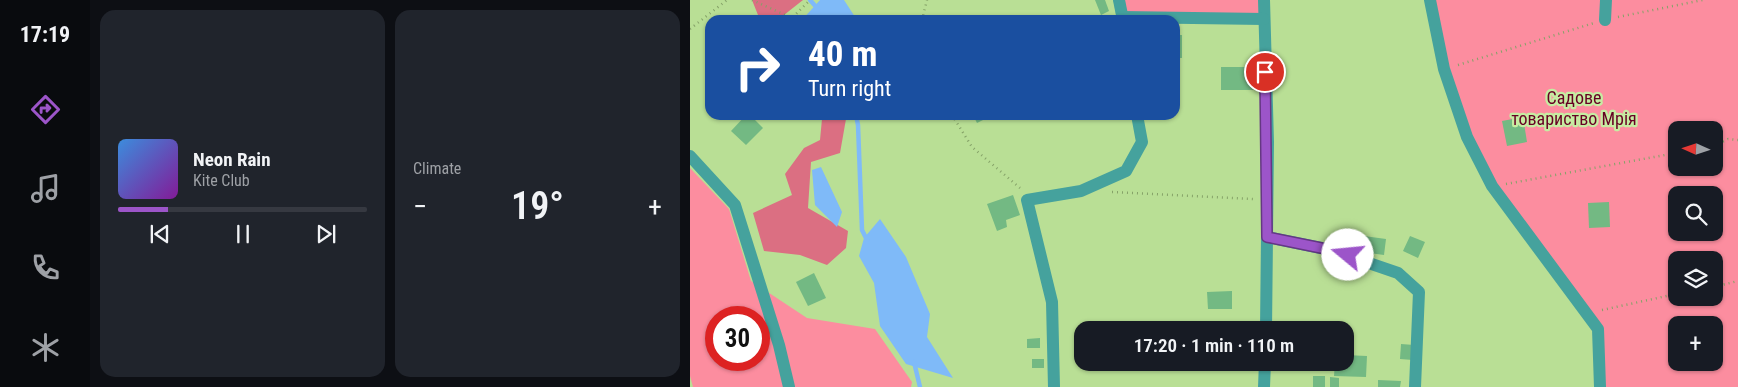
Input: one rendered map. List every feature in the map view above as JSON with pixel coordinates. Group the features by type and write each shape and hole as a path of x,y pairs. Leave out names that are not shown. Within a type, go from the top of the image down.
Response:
{"street":[{"path":"1119,0 1122,15"},
{"path":"1264,0 1268,200 1266,321"},
{"path":"1430,0 1444,69 1467,137 1492,186 1598,329 1600,387"},
{"path":"1605,20 1606,0"},
{"path":"1180,18 1264,19"},
{"path":"1054,387 1052,302 1027,200 1081,191 1126,171 1142,142 1139,120"},
{"path":"690,156 736,205 779,345 789,387"},
{"path":"1267,237 1331,250 1398,273 1419,292 1415,387"},
{"path":"1264,387 1265,371"}],"path":[{"path":"708,15 727,0"},
{"path":"752,0 784,15"},
{"path":"796,15 809,0"},
{"path":"923,15 927,0"},
{"path":"1444,69 1605,20 1703,0"},
{"path":"690,29 705,17"},
{"path":"955,120 972,147 1018,186 1027,200"},
{"path":"1723,142 1728,139 1738,140"},
{"path":"1492,186 1668,154"},
{"path":"1110,192 1268,200"},
{"path":"1723,285 1738,281"},
{"path":"1586,314 1668,296"}],"green space":[{"path":"1119,0 1264,0 1264,19 1180,18 1180,15 1122,15"},
{"name":"Садове товариство Мрія","path":"1430,0 1738,0 1738,387 1600,387 1598,329 1492,186 1444,69"},
{"path":"690,168 729,209 751,281 807,318 875,329 912,382 911,387 693,387 690,376"}],"shaded area":[{"path":"752,0 803,0 784,15 758,15"},
{"path":"822,120 846,120 840,153 811,162 808,208 848,231 846,248 827,265 800,255 764,251 753,213 792,195 785,174 804,148 820,140"}],"water":[{"path":"820,0 844,0 854,15 806,15"},
{"path":"821,167 842,212 837,227 815,205 812,170"},
{"path":"880,219 906,257 930,314 927,337 953,378 906,364 880,326 874,283 859,256 864,238"}],"building":[{"path":"1095,0 1105,0 1109,11 1101,15"},
{"path":"1180,35 1182,35 1182,58 1180,58"},
{"path":"1221,67 1254,67 1254,90 1221,90"},
{"path":"1523,117 1527,142 1507,146 1502,121"},
{"path":"741,120 755,120 763,128 746,145 731,131"},
{"path":"1013,195 1020,215 1006,220 1007,227 997,231 987,204"},
{"path":"1609,202 1610,227 1589,228 1588,203"},
{"path":"1364,236 1386,239 1384,255 1362,252"},
{"path":"1410,236 1425,242 1418,258 1403,251"},
{"path":"814,273 826,298 808,306 796,282"},
{"path":"1232,291 1232,309 1208,309 1207,292"},
{"path":"1040,338 1040,348 1027,348 1027,339"},
{"path":"1401,344 1414,345 1413,360 1400,359"},
{"path":"1354,355 1367,356 1366,377 1334,376 1334,371 1354,371"},
{"path":"1032,359 1044,359 1044,368 1032,368"},
{"path":"1313,376 1325,376 1325,387 1313,387"},
{"path":"1330,377 1339,378 1339,387 1330,387"},
{"path":"1378,380 1401,381 1400,387 1378,387"}],"waterway":[{"path":"810,0 818,9"},
{"path":"857,120 862,230 867,240"},
{"path":"914,362 920,387"}],"route":[{"path":"1265,72 1268,142 1267,237 1348,255"}]}
